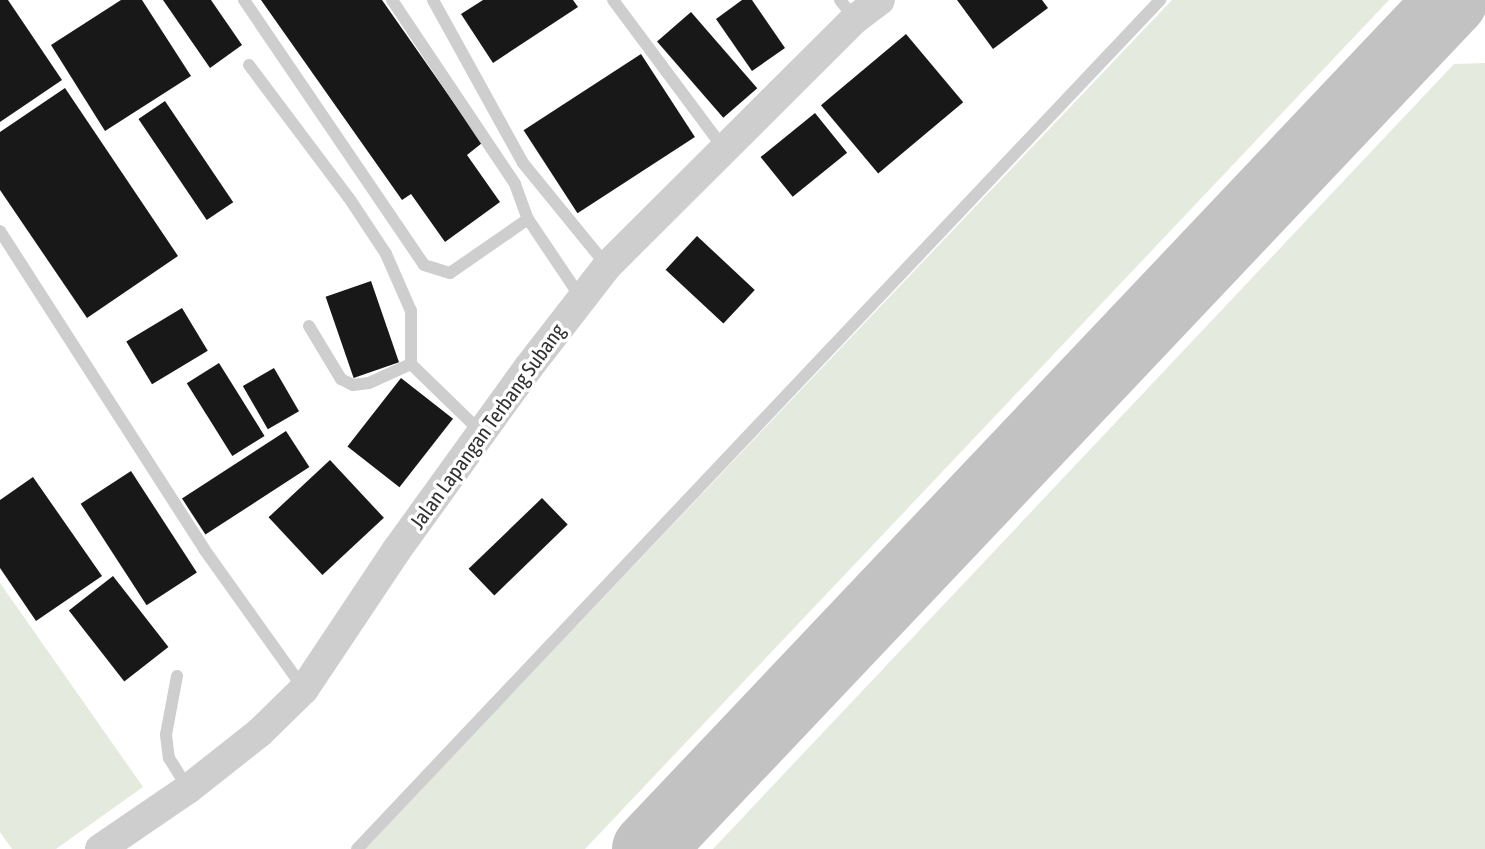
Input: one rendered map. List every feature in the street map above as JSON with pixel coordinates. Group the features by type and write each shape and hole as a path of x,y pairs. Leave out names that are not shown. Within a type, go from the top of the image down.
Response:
{"street":[{"name":"Jalan Lapangan Terbang Subang","path":"100,849 188,789 259,733 304,690 396,551 481,432 607,266 724,149 848,9 880,0"}],"lane":[{"path":"244,0 424,265 450,273 528,219"},
{"path":"392,0 515,184 528,219 581,298"},
{"path":"433,0 523,163 607,266"},
{"path":"613,0 724,149"},
{"path":"357,849 1160,0"},
{"path":"249,65 349,198 386,254 411,311 411,364 481,432"},
{"path":"0,231 204,549 304,690"},
{"path":"309,326 341,379 354,384 369,383 411,364"},
{"path":"177,676 166,735 169,758 188,789"}],"shaded area":[{"path":"1172,0 1389,0 585,849 364,849"},
{"path":"1485,63 1485,849 713,849 1454,64"},
{"path":"0,583 143,787 56,849 12,849 0,832"}],"building":[{"path":"0,0 8,0 62,80 0,122"},
{"path":"121,0 142,0 191,76 105,131 51,45"},
{"path":"163,0 211,0 242,45 210,68"},
{"path":"261,0 382,0 482,143 467,155 500,202 445,242 411,194 402,200"},
{"path":"483,0 573,0 578,7 493,63 461,14"},
{"path":"742,0 752,0 785,48 752,71 716,19"},
{"path":"957,0 1042,0 1048,8 993,49"},
{"path":"691,12 757,88 723,118 657,42"},
{"path":"906,34 963,102 878,174 821,105"},
{"path":"641,54 695,137 578,213 524,130"},
{"path":"65,88 178,256 87,318 0,190 0,132"},
{"path":"165,101 233,202 207,220 138,119"},
{"path":"815,113 847,153 793,197 761,157"},
{"path":"697,236 755,290 723,324 666,270"},
{"path":"371,281 399,362 354,378 326,297"},
{"path":"182,308 208,351 152,384 126,341"},
{"path":"219,363 265,436 232,456 187,383"},
{"path":"274,368 299,411 268,429 243,386"},
{"path":"401,378 453,419 399,487 347,447"},
{"path":"286,431 309,467 205,535 182,499"},
{"path":"330,460 384,518 322,575 269,517"},
{"path":"131,471 197,572 147,605 81,504"},
{"path":"33,477 102,576 36,621 0,568 0,500"},
{"path":"542,498 568,525 494,595 469,569"},
{"path":"113,576 168,647 124,681 69,610"}],"taxiway":[{"path":"648,849 1452,0"}]}
